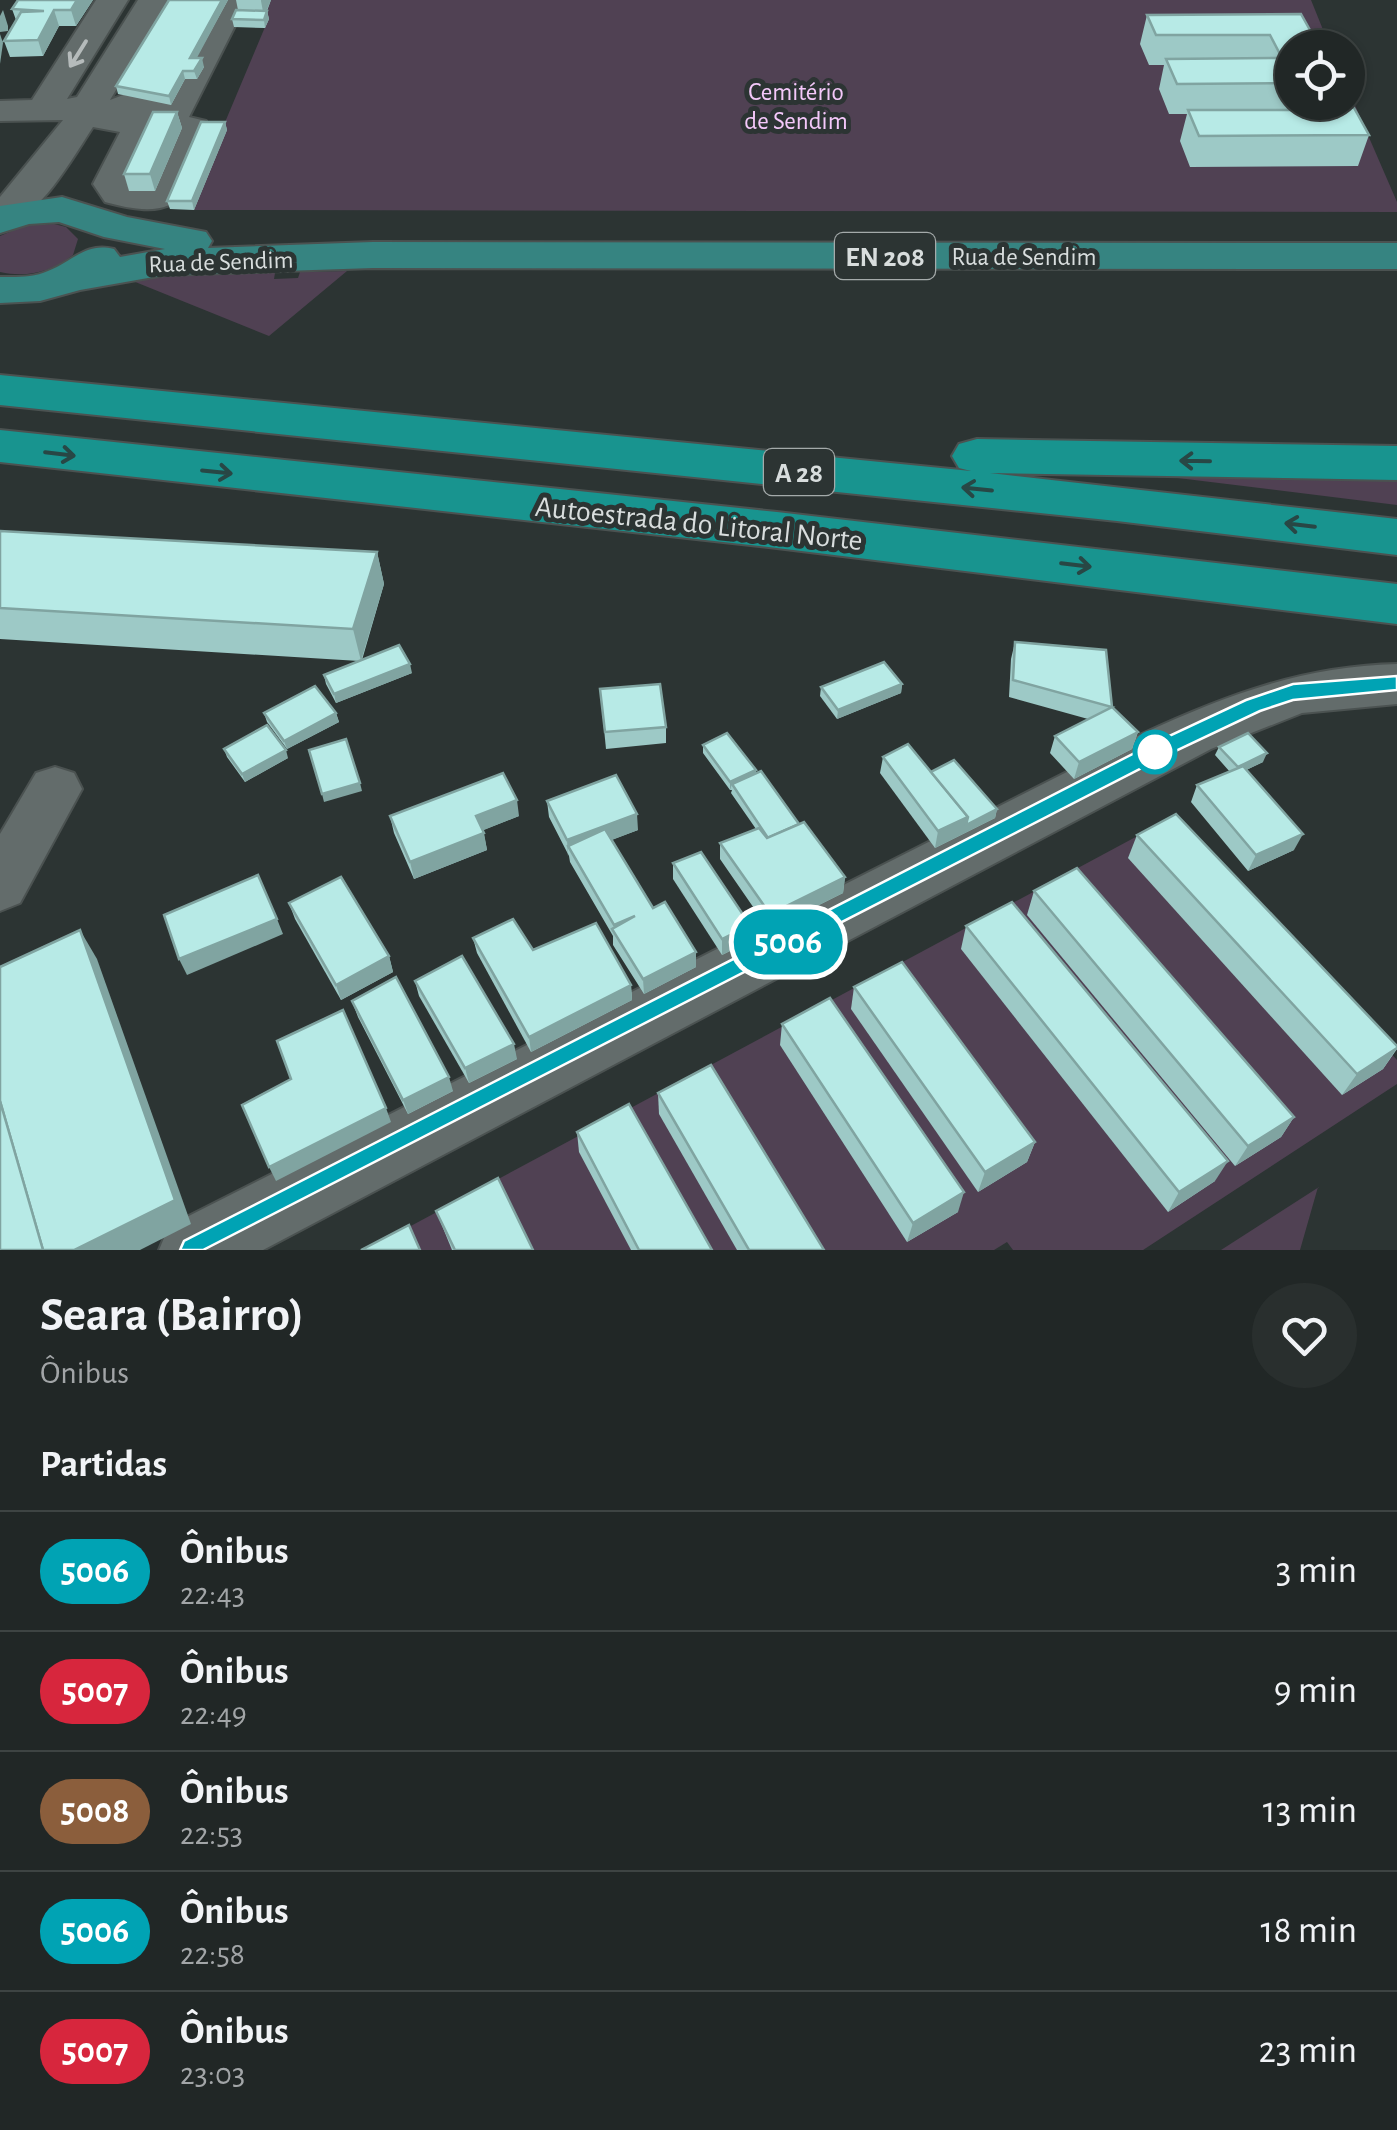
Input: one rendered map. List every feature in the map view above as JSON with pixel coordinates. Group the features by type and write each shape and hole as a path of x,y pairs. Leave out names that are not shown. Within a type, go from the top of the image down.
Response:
{"highway":[{"name":"Autoestrada do Litoral Norte","path":"0,390 1117,504 1397,537"},
{"path":"200,412 836,450 1037,458 1397,463"},
{"name":"Autoestrada do Litoral Norte","path":"0,446 777,530 1383,604"}],"main road":[{"name":"Rua de Sendim","path":"0,218 44,209 149,163"},
{"name":"Rua de Sendim","path":"149,163 119,228 189,240 373,255"},
{"path":"71,278 102,255 106,230 149,163"},
{"name":"Rua de Sendim","path":"2,290 28,290 71,278 165,262 373,255 1397,256"}],"street":[{"path":"0,111 77,111 192,129 149,163 64,190 59,170 77,111 112,0"},
{"path":"0,218 19,199 152,2 230,4 149,163"},
{"path":"77,111 132,123 139,129 149,163"},
{"path":"194,1250 1162,748 1293,692 1397,684"},
{"path":"0,886 55,789"}],"green space":[{"name":"Cemitério de Sendim","path":"271,0 1311,0 1323,30 1275,30 1275,120 1361,120 1397,202 1397,212 194,210 265,27 263,19"},
{"path":"26,225 66,227 78,239 73,255 38,272 0,272 0,236"},
{"path":"347,271 269,336 118,275 275,273 274,279 298,278 300,272"},
{"path":"1137,473 1397,477 1397,505"},
{"path":"1171,818 1397,1060 1397,1084 1143,1250 1013,1250 1007,1242 994,1250 366,1250"},
{"path":"1318,1188 1300,1250 1221,1250"}],"building":[{"path":"18,0 77,0 71,10 54,10 38,40 4,41 21,12 44,11 12,9"},
{"path":"169,0 222,0 190,58 202,58 194,71 183,71 169,96 116,86"},
{"path":"236,10 267,11 264,20 232,19"},
{"path":"1301,14 1310,30 1275,30 1275,45 1270,35 1156,35 1147,15"},
{"path":"1275,58 1275,83 1177,84 1166,59"},
{"path":"1188,110 1275,110 1275,120 1361,120 1369,135 1199,136"},
{"path":"153,112 177,112 150,174 124,174"},
{"path":"201,122 225,122 192,201 167,201"},
{"path":"0,531 377,552 353,629 0,608"},
{"path":"1015,642 1106,650 1112,707 1013,680"},
{"path":"399,645 410,664 334,694 324,675"},
{"path":"884,662 902,684 838,710 821,687"},
{"path":"660,684 666,727 605,732 600,689"},
{"path":"315,686 336,713 284,741 264,713"},
{"path":"1112,707 1138,732 1079,762 1055,736"},
{"path":"267,725 286,750 242,774 224,749"},
{"path":"727,733 756,770 730,782 703,745"},
{"path":"1248,733 1267,753 1238,767 1219,747"},
{"path":"346,739 360,783 322,794 309,750"},
{"path":"908,744 968,817 938,831 883,757"},
{"path":"954,760 997,809 966,825 968,817 931,772"},
{"path":"1243,766 1303,834 1256,855 1197,785"},
{"path":"761,771 799,824 768,838 732,784"},
{"path":"503,773 517,800 476,816 484,833 410,862 390,816"},
{"path":"616,775 637,814 567,840 547,801"},
{"path":"1176,814 1397,1048 1357,1074 1137,835"},
{"path":"804,822 845,877 770,914 720,843 759,828 767,838"},
{"path":"605,829 653,908 665,902 696,952 643,979 612,929 635,916 614,925 568,846"},
{"path":"701,852 750,925 722,939 673,863"},
{"path":"1077,868 1294,1117 1248,1146 1034,891"},
{"path":"258,875 277,919 179,959 164,915"},
{"path":"341,877 389,956 336,985 289,903"},
{"path":"1012,902 1228,1161 1179,1192 966,926"},
{"path":"513,919 533,950 596,923 631,985 529,1037 473,938"},
{"path":"80,930 175,1200 74,1250 43,1250 0,1101 0,967"},
{"path":"462,956 514,1044 465,1068 415,981"},
{"path":"902,962 1035,1142 985,1172 854,987"},
{"path":"396,977 449,1077 403,1100 352,1001"},
{"path":"830,998 964,1192 913,1223 782,1024"},
{"path":"343,1010 386,1108 269,1167 242,1105 291,1079 277,1041"},
{"path":"711,1065 824,1250 749,1250 658,1093"},
{"path":"0,1101 43,1250 0,1250"},
{"path":"629,1104 712,1250 639,1250 577,1132"},
{"path":"498,1178 533,1250 455,1250 436,1211"},
{"path":"409,1225 420,1250 361,1250"}],"bus line":[{"name":"5006","path":"193,1250 1162,748 1293,692 1397,684"}]}
